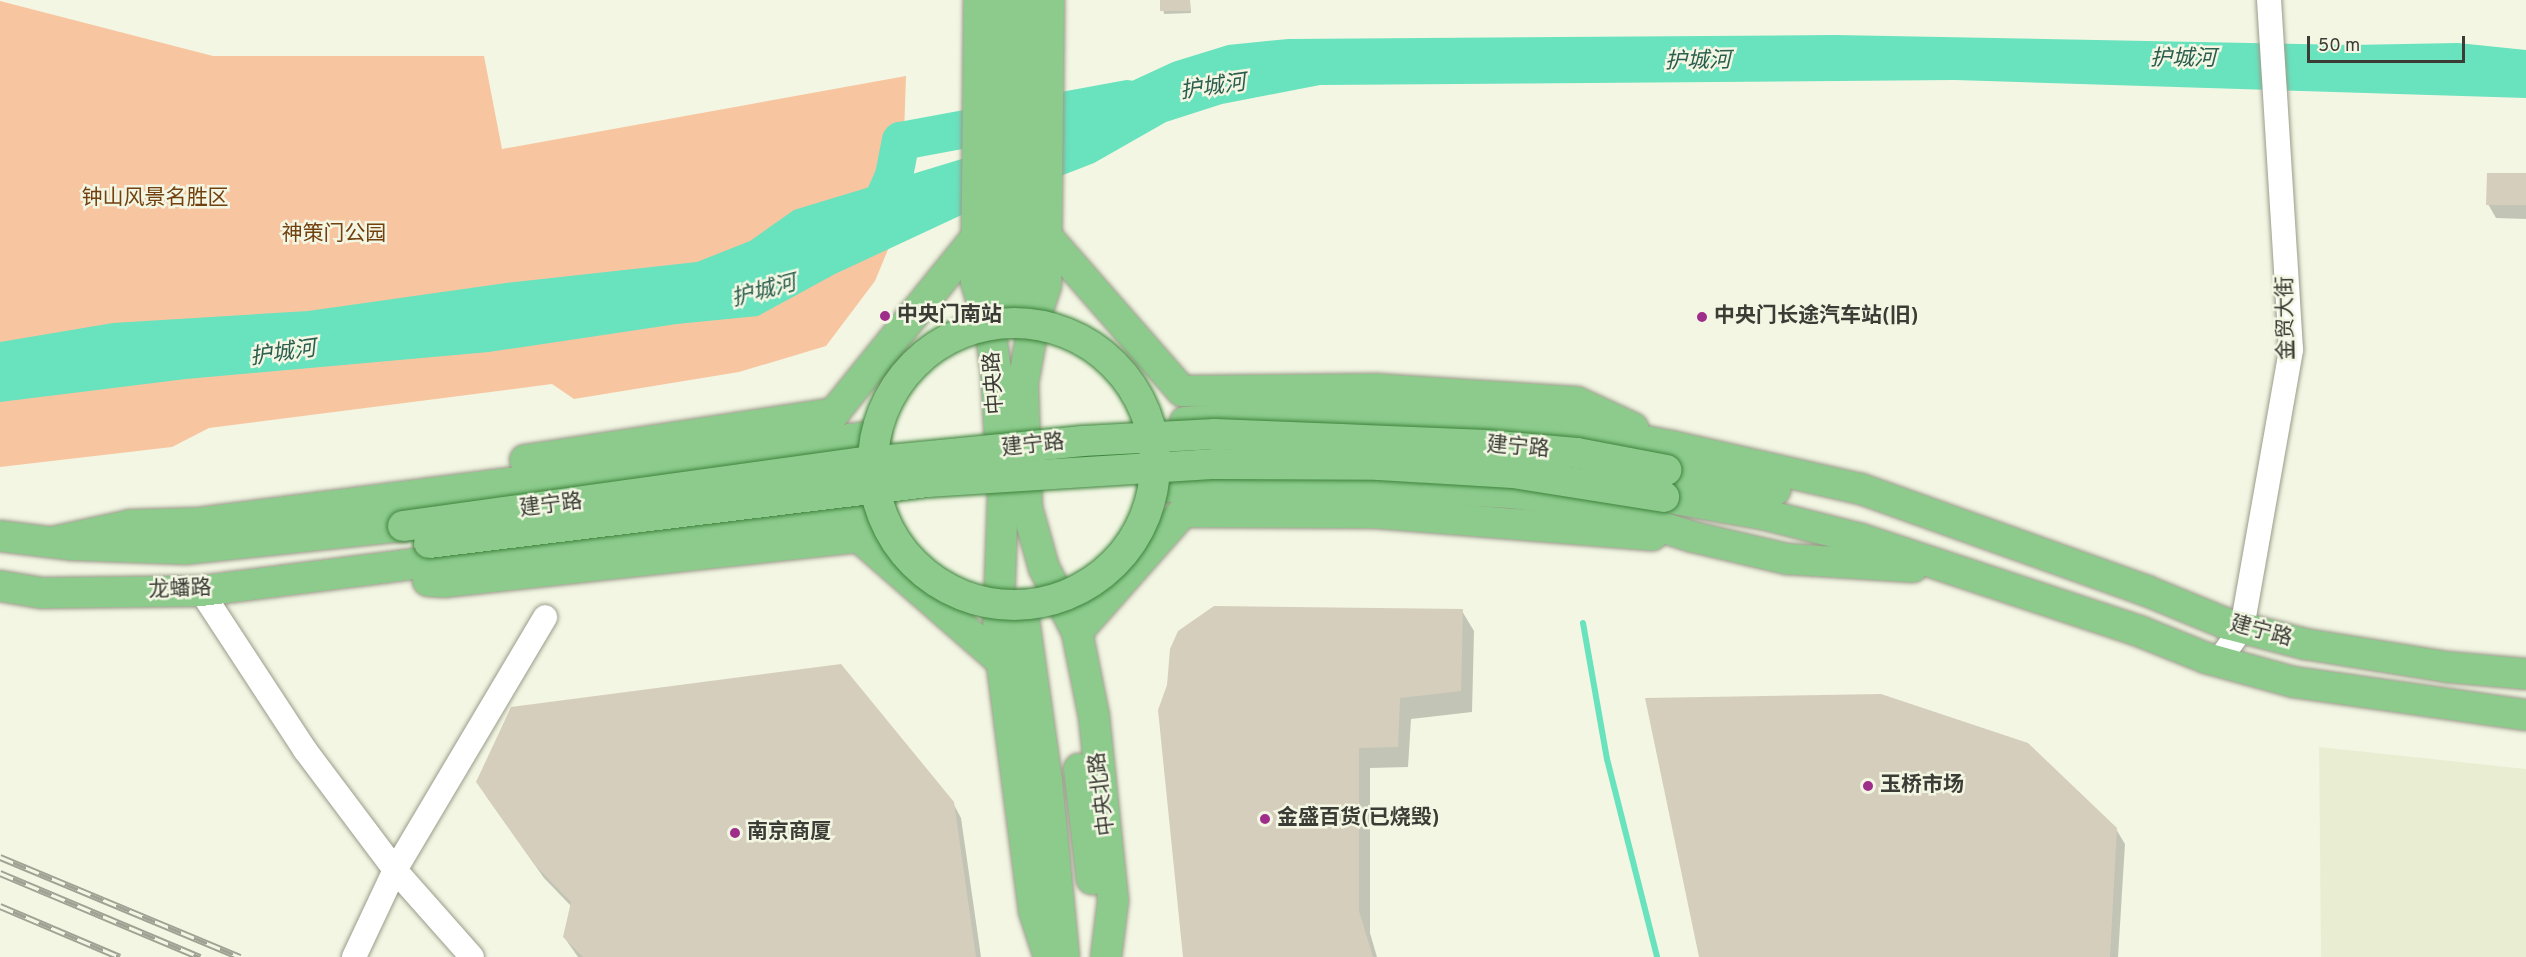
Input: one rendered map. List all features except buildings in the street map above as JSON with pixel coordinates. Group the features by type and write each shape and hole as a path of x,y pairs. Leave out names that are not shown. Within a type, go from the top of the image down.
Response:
{"main road":[{"name":"中央路","path":"980,0 1012,70 1048,182 1047,285 1032,332 1023,383 1027,508 1044,568 1077,632"},
{"path":"999,0 1012,70 1011,323"},
{"path":"1012,70 1027,0"},
{"name":"中央路","path":"1001,661 998,634 1003,496 996,370 990,328 976,282 977,183 1012,70 1048,0"},
{"path":"1048,238 1182,392 1375,389 1577,402 1667,471"},
{"path":"340,502 500,464 834,413 975,240"},
{"path":"1011,323 1066,332 1103,354 1132,386 1150,425 1156,455 1155,486 1143,524 1122,556 1093,582 1059,599 1022,606 977,602 936,583 902,553 880,514 871,476 874,436 890,394 917,359 955,335 1011,323"},
{"path":"1150,425 1279,415 1577,428 1667,471"},
{"name":"建宁路","path":"0,568 38,575 180,561 403,526 859,463 1119,439 1215,434 1486,445 1577,453 1854,507 1939,530 2010,541 2242,628 2305,644 2447,667 2526,674"},
{"path":"0,536 53,542 130,525 198,523 340,502 874,436"},
{"name":"建宁路","path":"1667,471 1766,515 1861,538 2139,631 2218,662 2294,682 2526,715"},
{"path":"1155,486 1253,490 1382,486 1512,493 1582,502 1693,537 1787,559 1952,569"},
{"path":"1077,632 1183,512 1376,513 1562,531 1693,537"},
{"path":"360,573 720,525 880,514"},
{"path":"360,573 444,582 859,537 1001,661 1034,911 1049,957"},
{"name":"建宁路","path":"53,542 180,561"},
{"name":"龙蟠路","path":"0,586 42,593 201,591 360,573"},
{"path":"1059,599 1085,816 1097,957"},
{"path":"1022,606 1052,821 1064,957"},
{"name":"中央北路","path":"1077,632 1094,716 1108,829 1113,901 1106,957"}],"street":[{"name":"金贸大街","path":"2218,662 2242,628 2291,349 2269,0"},
{"path":"201,591 278,712 395,870 472,957"},
{"path":"354,957 395,870 545,617"}],"shaded area":[{"path":"2319,747 2526,769 2526,957 2321,957"}],"green space":[{"name":"神策门公园","path":"0,1 213,56 484,56 502,149 906,76 904,135 912,146 903,159 902,196 892,240 875,281 826,346 739,372 574,399 552,384 209,428 172,447 0,467"}],"water":[{"path":"1835,35 2351,45 2458,43 2526,50 2526,98 1955,80 1320,85 1222,104 1166,122 1094,163 968,212 835,274 758,316 677,324 489,352 186,379 0,402 0,342 113,323 308,311 506,283 697,262 750,241 794,210 965,158 1173,62 1228,45 1288,39"}],"waterway":[{"name":"护城河","path":"872,226 894,176 901,141 1127,99"},
{"path":"1583,623 1607,759 1657,957"}],"railway":[{"path":"0,857 240,957"},
{"path":"0,873 200,957"},
{"path":"0,906 120,957"}],"place":[{"name":"中央门南站","path":"885,316"},
{"name":"中央门长途汽车站(旧)","path":"1702,317"},
{"name":"玉桥市场","path":"1868,786"},
{"name":"金盛百货(已烧毁)","path":"1265,819"},
{"name":"南京商厦","path":"735,833"}],"park label":[{"name":"钟山风景名胜区","path":"155,199"}]}
